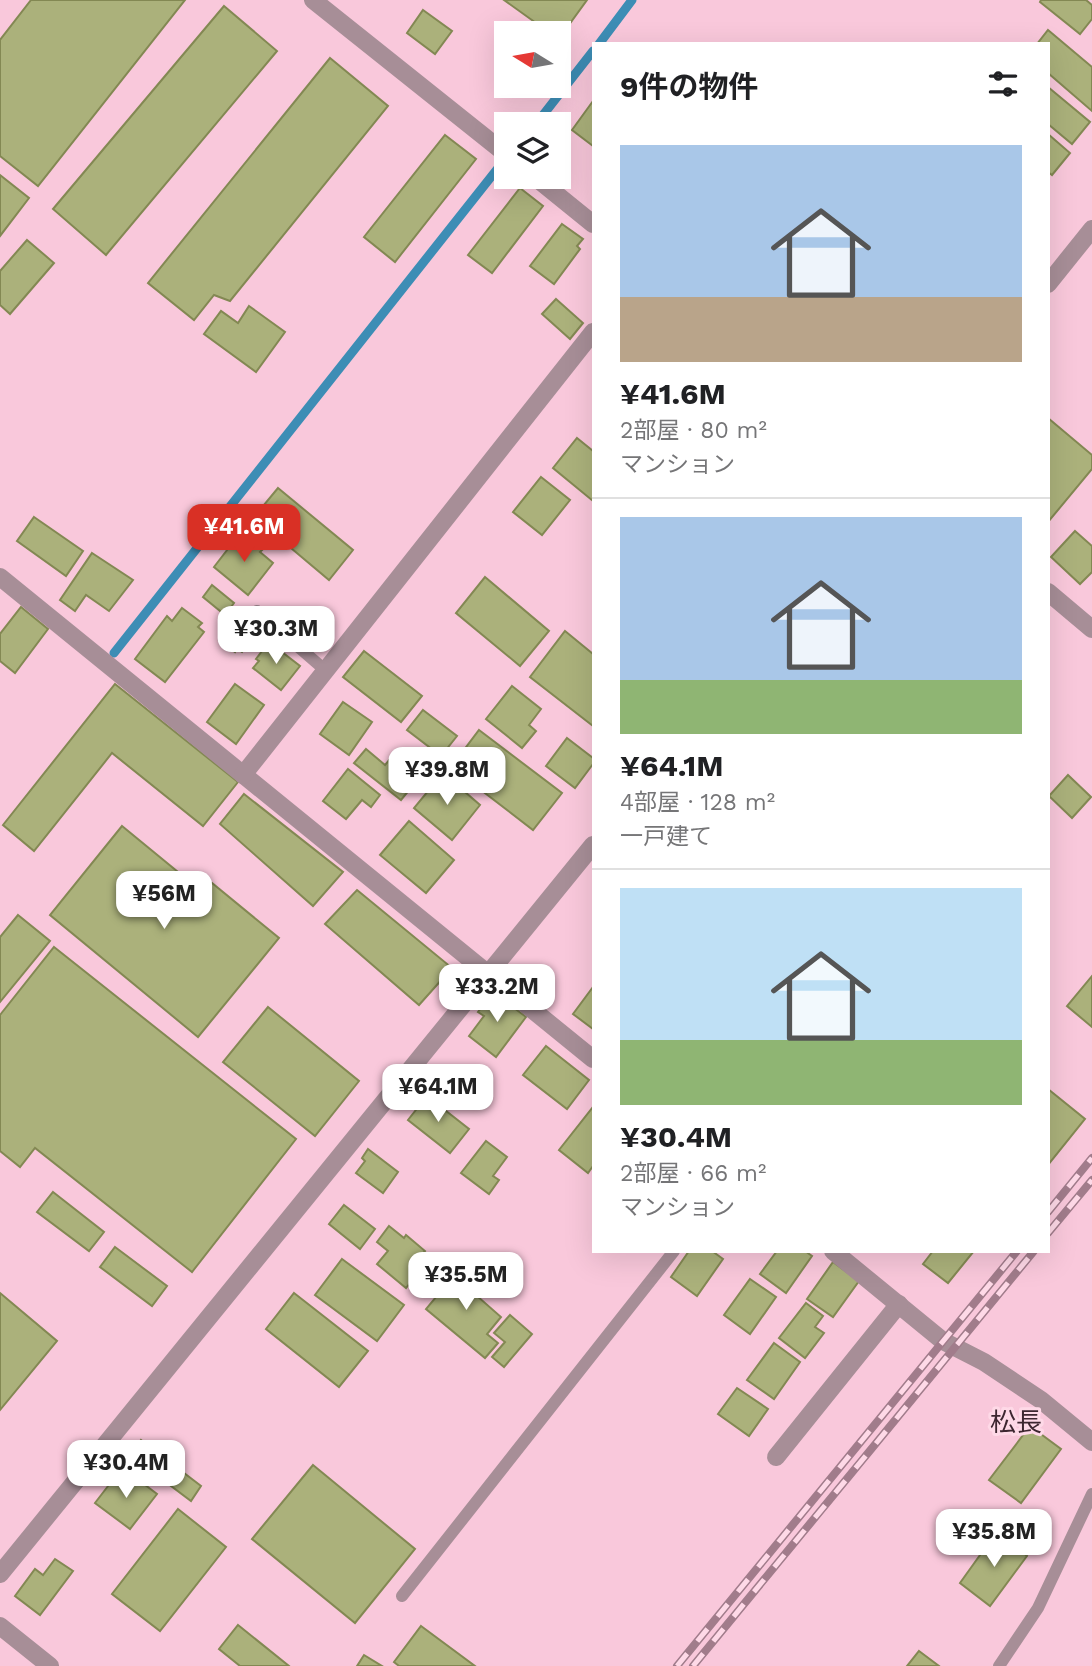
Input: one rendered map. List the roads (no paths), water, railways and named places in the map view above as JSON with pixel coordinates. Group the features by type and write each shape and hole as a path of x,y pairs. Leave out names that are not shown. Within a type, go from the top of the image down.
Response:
{"street":[{"path":"313,0 494,145"},
{"path":"550,189 592,222"},
{"path":"1050,282 1092,229"},
{"path":"243,775 592,333"},
{"path":"0,577 592,1058"},
{"path":"1050,594 1092,628"},
{"path":"0,1574 592,846"},
{"path":"835,1253 943,1341 984,1362 1041,1400 1092,1442"},
{"path":"776,1457 899,1304"},
{"path":"0,1626 50,1666"}],"lane":[{"path":"257,611 325,670"},
{"path":"402,1596 672,1253"},
{"path":"999,1666 1038,1608 1092,1494"}],"waterway":[{"path":"600,42 632,0"},
{"path":"545,112 592,52"},
{"path":"114,653 494,173"}],"railway":[{"path":"1050,1210 1092,1158"},
{"path":"1050,1231 1092,1180"},
{"path":"677,1666 1015,1253"},
{"path":"693,1666 1032,1253"}],"district":[{"name":"松長","path":"1016,1422"}]}
